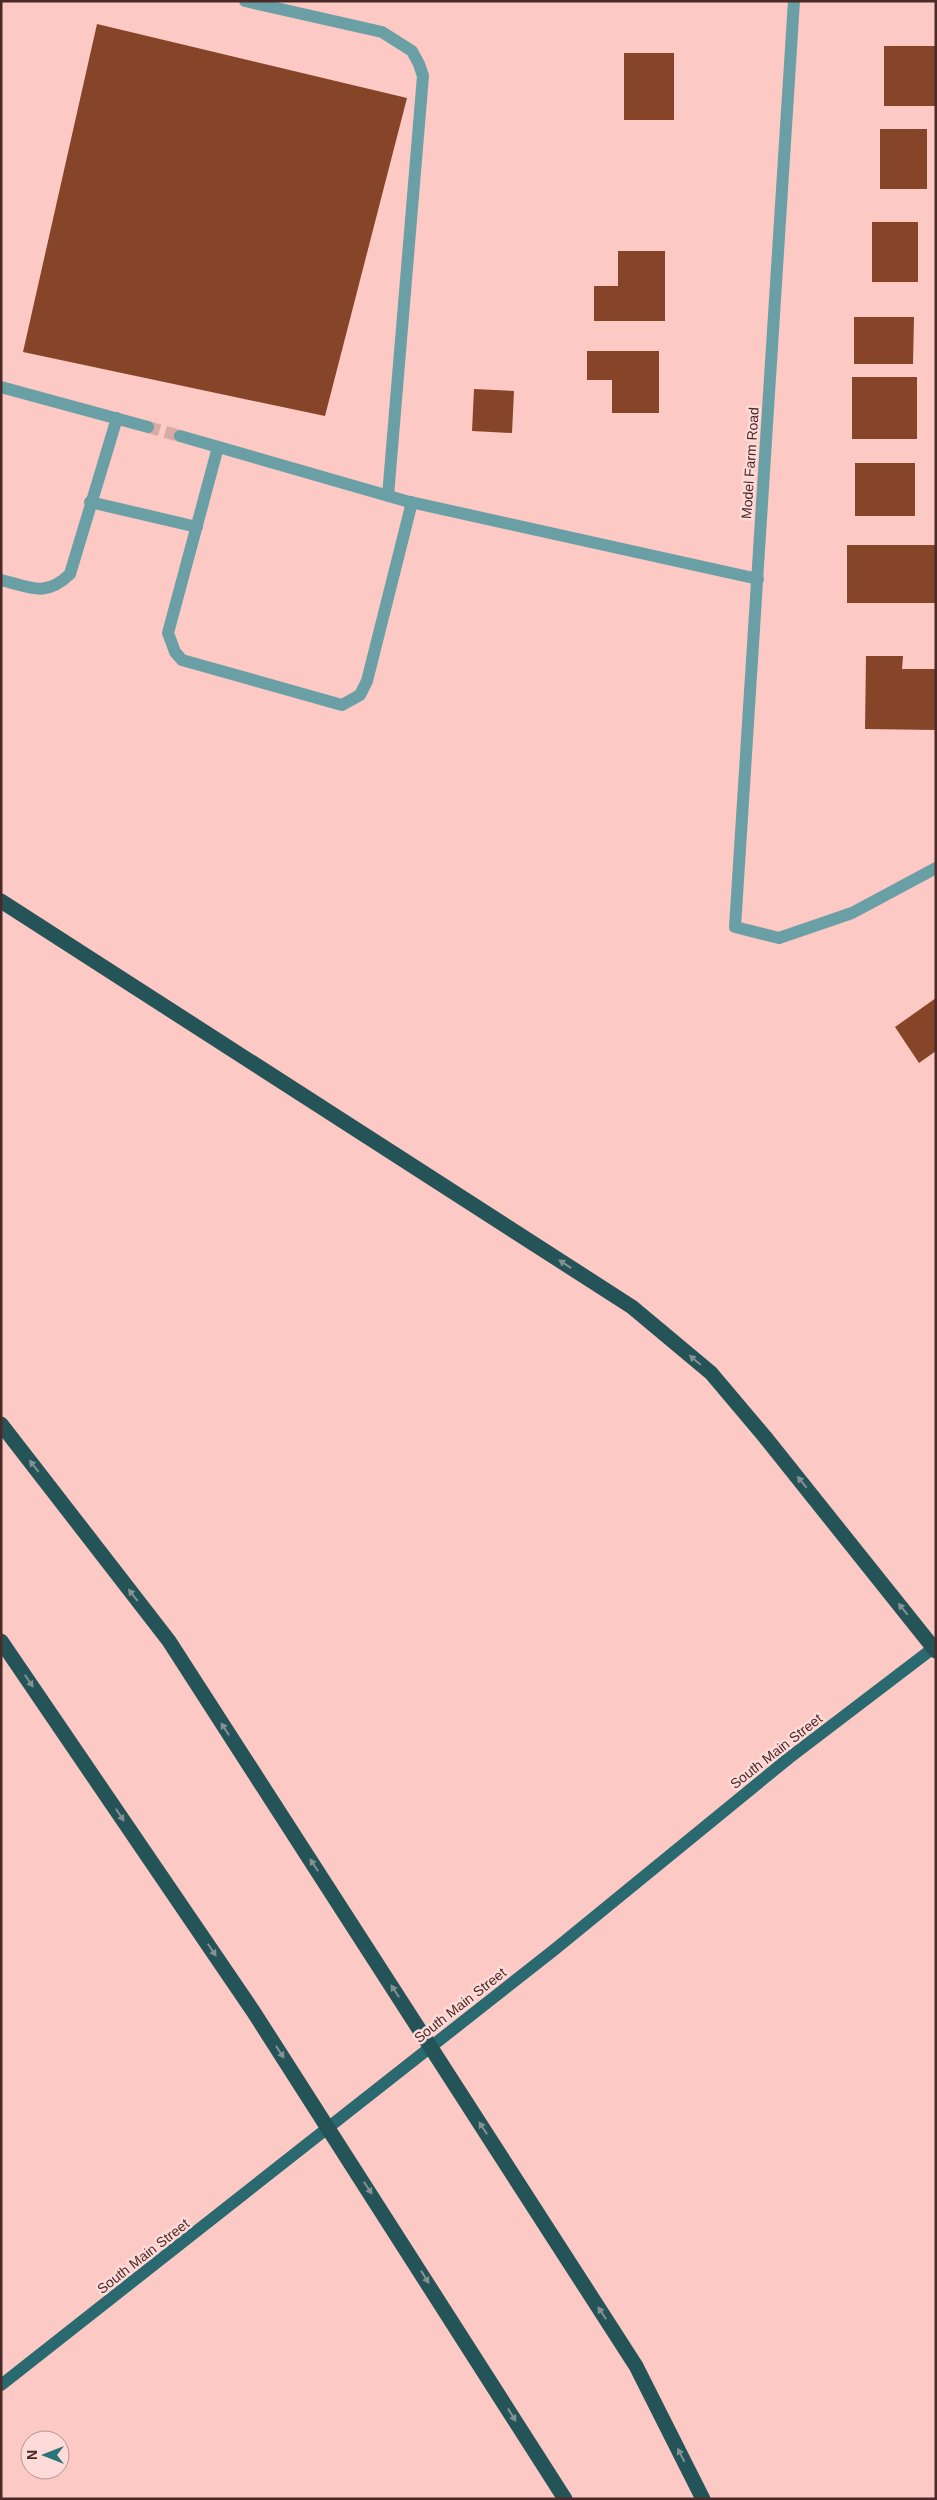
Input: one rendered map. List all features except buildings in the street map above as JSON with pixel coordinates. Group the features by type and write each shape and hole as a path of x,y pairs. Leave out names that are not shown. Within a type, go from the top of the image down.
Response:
{"highway":[{"path":"1,901 632,1307 711,1373 935,1648"},
{"path":"1,1424 169,1641 636,2366 703,2499"},
{"path":"1,1641 253,2011 399,2236 565,2499"}],"main road":[{"name":"South Main Street","path":"1,2385 554,1950 789,1758 935,1648"}],"street":[{"path":"245,1 382,32 412,51 421,70 422,86 388,496"},
{"name":"Model Farm Road","path":"794,1 735,927 779,938 852,913 936,868"},
{"path":"1,387 148,428"},
{"path":"1,580 45,590 59,585 70,574 116,418"},
{"path":"180,436 412,502 758,579"},
{"path":"218,447 168,634 174,652 182,660 342,705 360,695 367,681 412,502"},
{"path":"90,502 197,527"}],"tunnel":[{"path":"148,427 180,436"}]}
